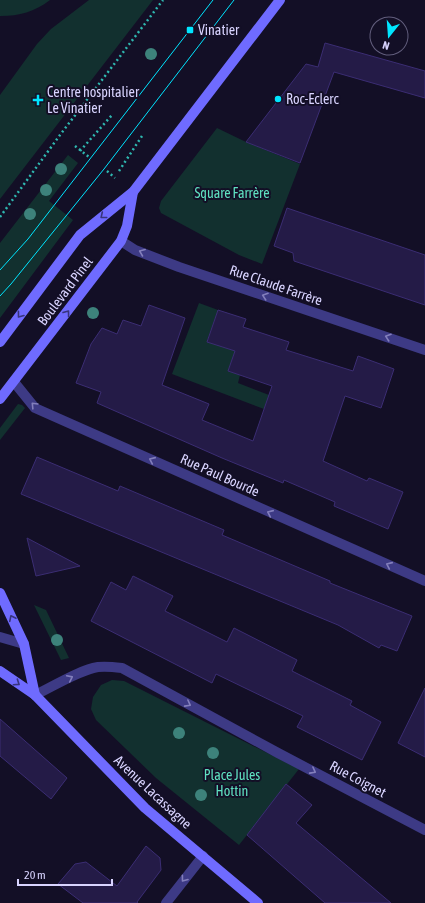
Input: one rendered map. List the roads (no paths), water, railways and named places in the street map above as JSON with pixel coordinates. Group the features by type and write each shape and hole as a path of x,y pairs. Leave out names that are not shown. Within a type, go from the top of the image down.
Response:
{"main road":[{"name":"Boulevard Pinel","path":"0,342 80,235 133,192 280,0"},
{"name":"Boulevard Pinel","path":"0,399 121,241 127,226 133,192"},
{"path":"0,593 24,644 35,695"},
{"name":"Avenue Lacassagne","path":"0,671 35,695 145,808 258,903"}],"street":[{"name":"Rue Claude Farrère","path":"121,241 135,250 179,267 425,350"},
{"name":"Rue Paul Bourde","path":"14,382 35,408 425,581"},
{"path":"0,637 24,644"},
{"name":"Rue Coignet","path":"35,695 83,671 96,667 110,666 122,668 278,753 425,830"},
{"path":"166,903 203,856"}],"tram line":[{"path":"0,270 28,239 213,0"},
{"path":"0,296 104,169 234,0"}],"place":[{"name":"Vinatier","path":"190,30"},
{"name":"Roc-Eclerc","path":"278,99"},
{"name":"Centre hospitalier Le Vinatier","path":"38,100"}],"park label":[{"name":"Square Farrère","path":"232,193"},
{"name":"Place Jules Hottin","path":"232,784"}]}
